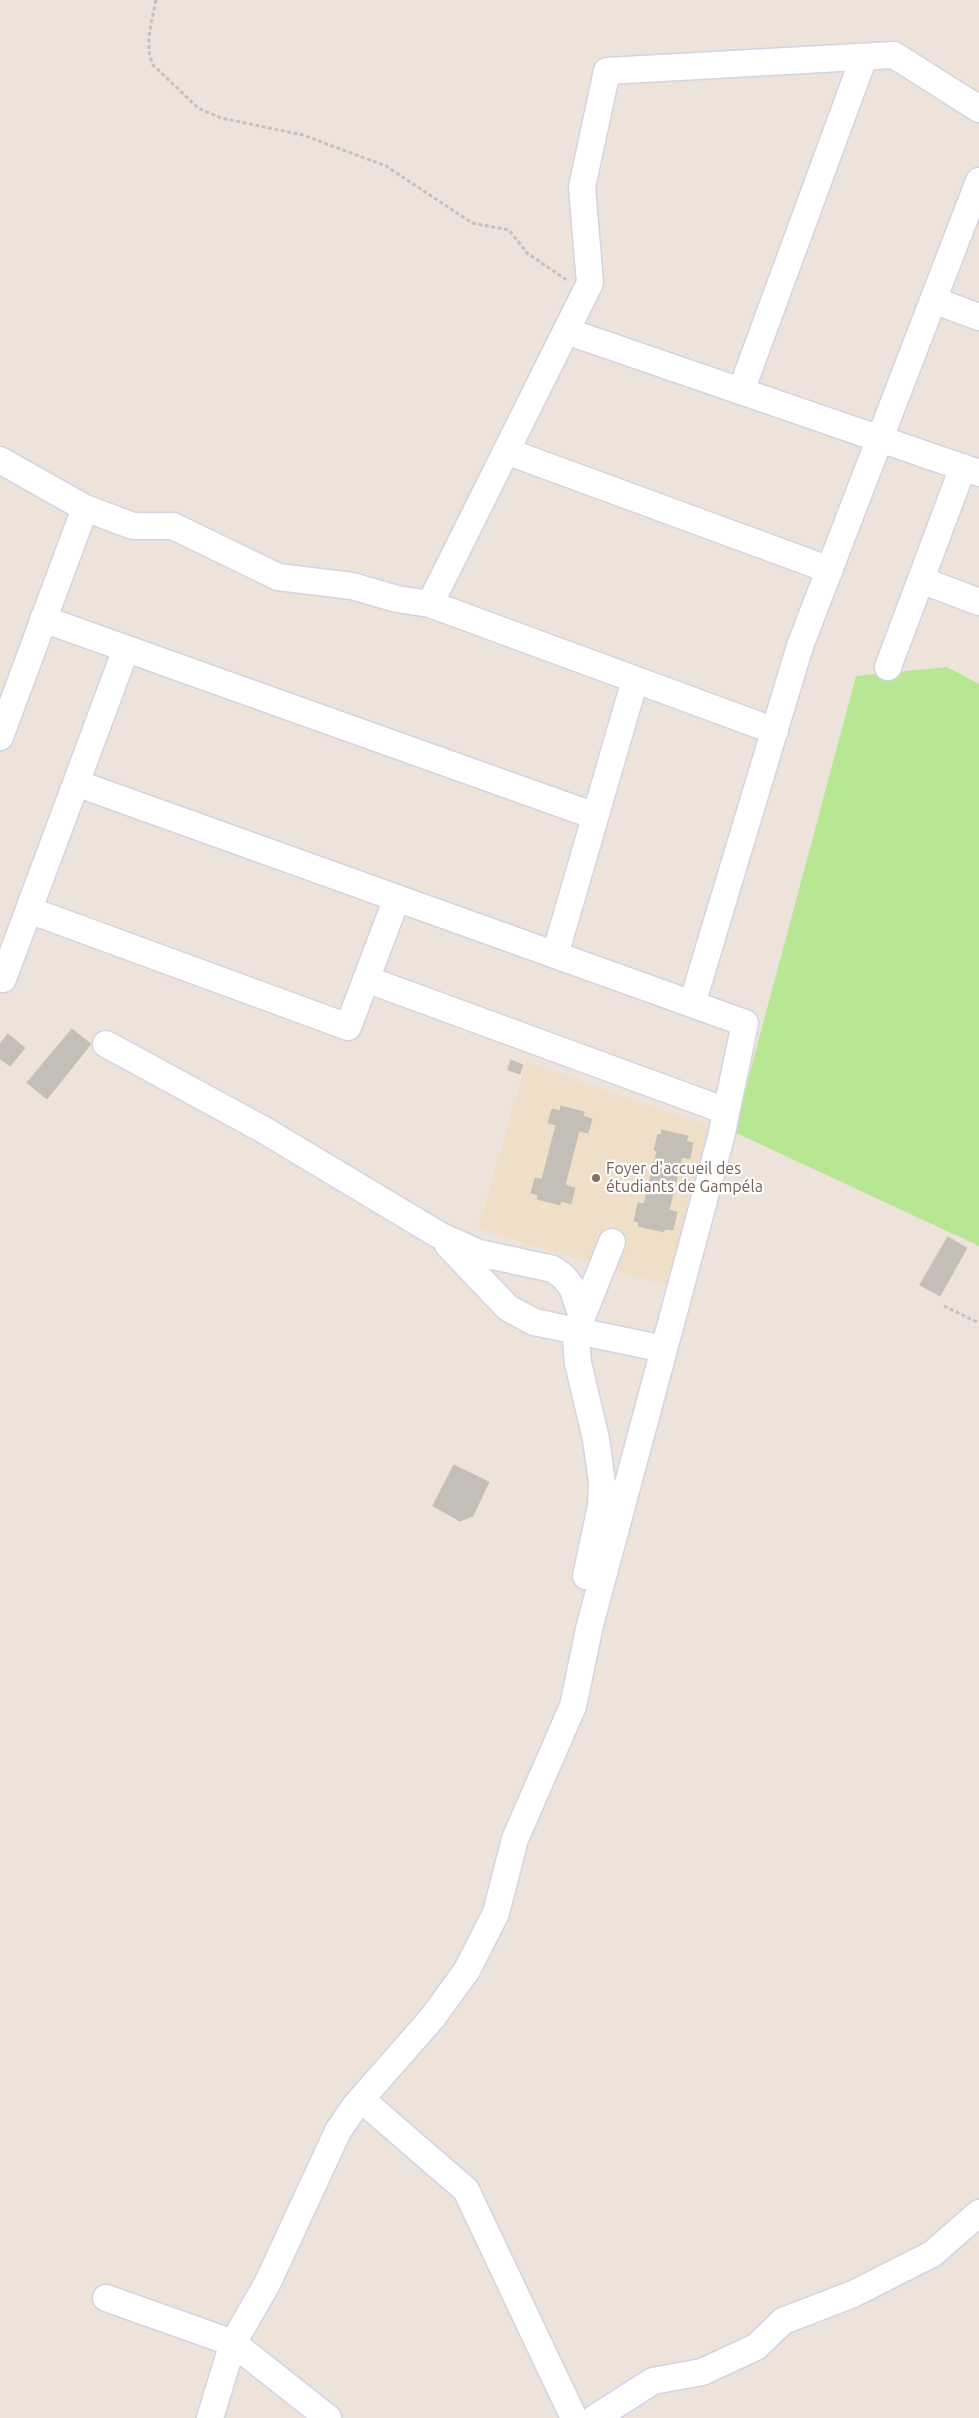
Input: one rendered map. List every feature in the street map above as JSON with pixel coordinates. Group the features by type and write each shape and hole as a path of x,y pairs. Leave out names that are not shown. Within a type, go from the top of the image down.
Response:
{"street":[{"path":"430,604 590,283 582,187 607,71 894,55 979,109"},
{"path":"740,391 864,57"},
{"path":"692,1004 800,646 979,181"},
{"path":"934,300 979,317"},
{"path":"566,331 971,470 921,580 888,668"},
{"path":"506,451 830,570"},
{"path":"0,460 85,508 133,526 173,526 278,577 352,586 397,600 430,604 775,731"},
{"path":"0,736 85,508"},
{"path":"921,580 979,602"},
{"path":"44,619 595,816"},
{"path":"3,979 126,649"},
{"path":"555,955 635,680"},
{"path":"76,783 745,1024 726,1111 590,1625 573,1706 515,1839 496,1913 467,1970 433,2017 361,2099 338,2131 267,2284 233,2343 210,2418"},
{"path":"29,910 348,1027 397,898"},
{"path":"366,979 726,1111"},
{"path":"106,1044 264,1130 440,1235 479,1253 553,1269 573,1289 580,1324"},
{"path":"440,1235 508,1308 534,1322 580,1324 664,1350"},
{"path":"590,1625 586,1575 601,1506 602,1482 596,1439 578,1362 576,1339 612,1242"},
{"path":"361,2099 466,2190 574,2418"},
{"path":"595,2418 652,2381 702,2372 756,2347 783,2321 853,2294 932,2254 979,2213"},
{"path":"106,2298 233,2343 328,2418"}],"path":[{"path":"156,0 148,43 149,56 153,65 198,108 221,118 304,135 386,166 472,224 509,230 526,253 571,284"},
{"path":"944,1306 979,1324"}],"shaded area":[{"name":"Foyer d'accueil des étudiants de Gampéla","path":"526,1062 712,1128 671,1287 478,1229"}],"green space":[{"path":"947,667 979,684 979,1246 734,1132 856,676"}],"building":[{"path":"72,1029 91,1044 47,1099 27,1083"},
{"path":"8,1034 25,1048 10,1066 0,1059 0,1044"},
{"path":"511,1060 523,1065 520,1074 508,1070"},
{"path":"561,1106 584,1112 583,1116 592,1119 588,1133 579,1131 565,1185 575,1188 571,1204 561,1201 560,1205 537,1199 538,1195 531,1193 535,1178 542,1179 556,1125 548,1123 552,1109 560,1111"},
{"path":"662,1130 688,1136 686,1141 693,1143 690,1159 682,1157 669,1210 677,1212 673,1230 664,1229 664,1232 638,1226 639,1222 634,1221 638,1203 644,1204 657,1151 654,1150 658,1134 661,1135"},
{"path":"948,1237 967,1248 940,1296 920,1285"},
{"path":"454,1465 489,1482 473,1516 460,1521 433,1506"}],"place":[{"name":"Foyer d'accueil des étudiants de Gampéla","path":"596,1178"}]}
